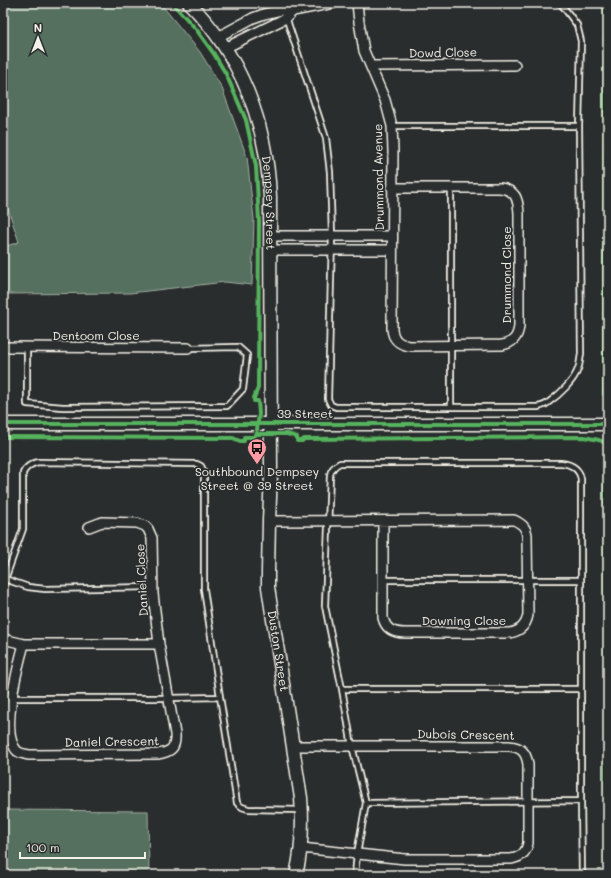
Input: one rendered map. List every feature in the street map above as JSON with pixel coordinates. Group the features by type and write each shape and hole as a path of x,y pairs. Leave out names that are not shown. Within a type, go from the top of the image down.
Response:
{"street":[{"name":"Dempsey Street","path":"189,3 218,37 244,82 265,146 269,176 271,424"},
{"path":"218,37 253,18 279,7 293,11 334,3"},
{"name":"Drummond Avenue","path":"357,3 364,51 385,100 392,126 392,250"},
{"path":"225,48 286,18 293,11"},
{"name":"Dowd Close","path":"371,66 515,65"},
{"name":"Drummond Close","path":"392,188 500,188 510,190 513,193 518,203 519,213 519,326 518,335 516,338 507,344 496,346 409,346 402,344 394,338 392,329 392,250"},
{"name":"Drummond Avenue","path":"270,236 392,236"},
{"path":"270,250 392,250"},
{"name":"Dentoom Close","path":"3,347 188,348"},
{"name":"39 Street","path":"3,424 608,424"},
{"name":"Duston Street","path":"271,424 268,580 300,787 302,810 301,848 296,875"},
{"name":"Downing Close","path":"269,521 514,520 525,527 528,535 528,615 526,623 520,630 510,633 398,633 393,631 386,626 383,618 383,521"},
{"name":"Daniel Close","path":"89,527 102,522 137,522 148,529 152,538 152,587 160,644"},
{"path":"3,639 24,644 160,644"},
{"name":"Daniel Crescent","path":"24,644 10,698 8,722 11,742 14,747 18,752 29,755 158,754 168,752 173,747 176,739 160,644"},
{"name":"Dubois Crescent","path":"293,746 514,747 520,748 528,764 529,837 526,852 516,858 414,860 301,848"}],"lane":[{"path":"279,7 286,18 326,138 329,166 332,236 328,399 331,405 336,407 538,407 544,406 549,402 574,378 578,370 581,354 579,126 580,36 577,25 559,3"},
{"path":"392,126 579,126"},
{"path":"451,188 451,406"},
{"path":"27,347 27,404 63,407 227,406 243,389 247,356 238,347 188,348"},
{"path":"3,585 23,529 23,473 26,468 32,464 38,462 197,464 201,466 204,472 204,589 237,803 248,809 302,810"},
{"path":"355,875 366,803 352,746 326,606 330,475 333,468 340,463 566,463 578,470 580,479 582,875"},
{"path":"5,579 28,587 45,589 152,587"},
{"path":"383,580 580,580"},
{"path":"342,689 581,689"},
{"path":"10,698 220,697"},
{"path":"366,803 581,801"}],"green space":[{"path":"3,3 160,3 200,52 222,88 247,157 254,219 252,285 225,282 130,293 3,294 3,247 19,242 3,194"},
{"path":"3,810 148,811 149,875 3,875"}],"cycle path":[{"path":"172,3 196,29 226,74 246,120 256,166 259,221 258,388 254,401 258,401 259,414 257,430"},
{"path":"605,3 604,394 608,401"},
{"path":"3,424 608,424"},
{"path":"3,437 233,438 240,441 244,441 244,437 254,437 256,434 287,434 297,437 297,441 302,441 304,439 584,437 599,440 608,444"},
{"path":"606,875 605,486 608,443"}],"place":[{"name":"Southbound Dempsey Street @ 39 Street","path":"257,465"}]}
